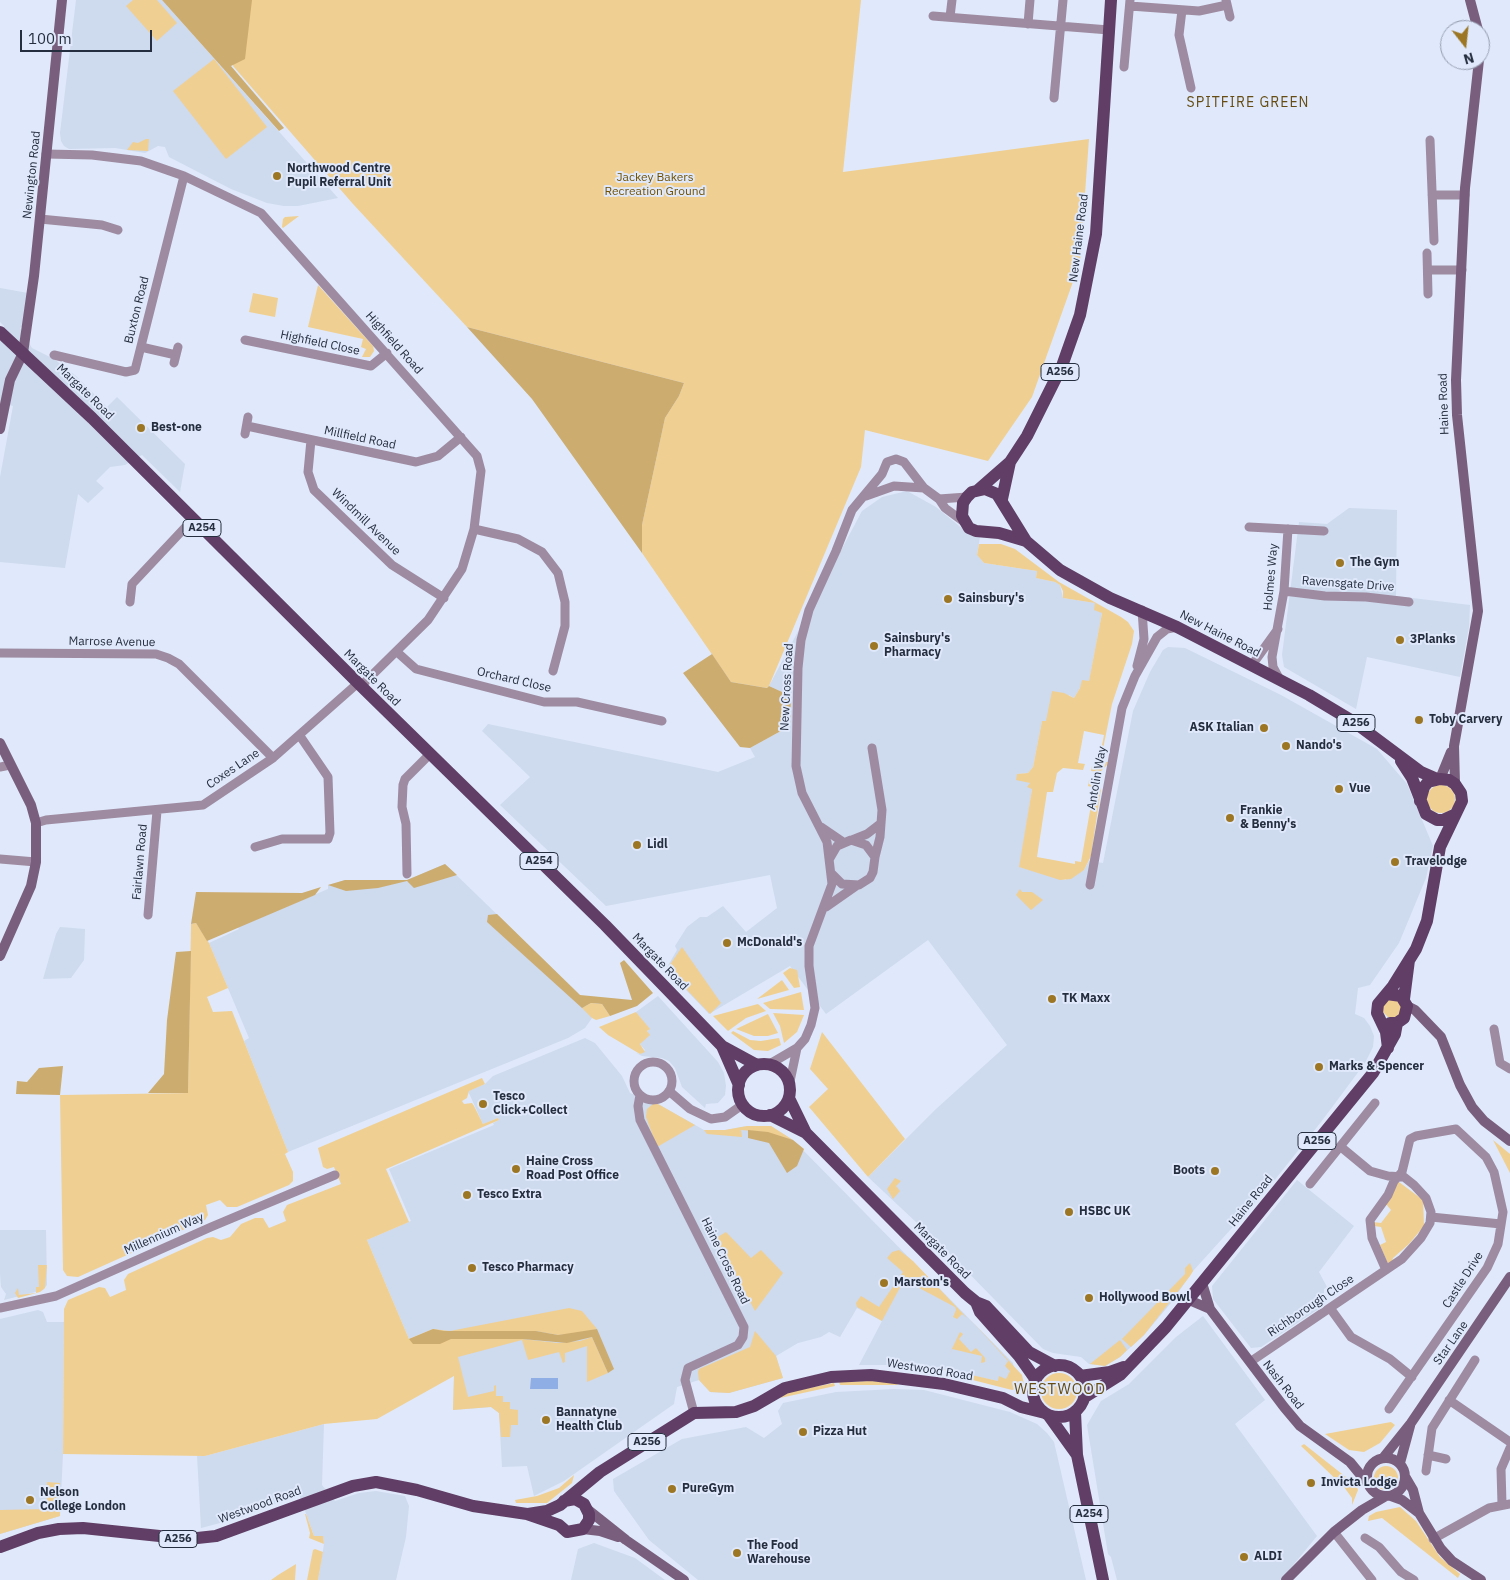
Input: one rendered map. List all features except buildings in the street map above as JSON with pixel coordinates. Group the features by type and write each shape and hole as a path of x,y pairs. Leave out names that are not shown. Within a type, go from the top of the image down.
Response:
{"main road":[{"name":"New Haine Road","path":"967,497 978,490 1010,462 1041,412 1062,366 1088,283 1098,206 1111,0"},
{"name":"Margate Road","path":"0,332 23,352 359,685 605,925 722,1046 739,1085 738,1096 742,1105 756,1115 770,1115 806,1133 939,1268 976,1302 986,1306 1029,1352 1056,1366"},
{"name":"New Haine Road","path":"982,533 989,532 1000,524 1005,512 1003,502 1010,462"},
{"path":"978,490 991,491 1003,502"},
{"path":"965,522 962,509 967,497"},
{"name":"New Haine Road","path":"1003,502 1026,541 1060,570 1110,598 1142,610 1280,680 1354,722 1398,756 1438,779"},
{"name":"New Haine Road","path":"965,522 969,528 982,533 999,533 1026,541"},
{"name":"New Haine Road","path":"1398,756 1412,778 1420,801"},
{"path":"1438,779 1450,780 1456,784"},
{"name":"Haine Road","path":"1438,779 1424,787 1420,801 1422,808 1431,818 1440,848"},
{"name":"Haine Road","path":"1388,1048 1378,1013 1378,1004 1387,994 1409,960 1427,920 1440,848 1462,801 1461,793 1456,784"},
{"path":"1431,818 1444,820 1454,816"},
{"name":"Haine Road","path":"1085,1397 1110,1382 1156,1339 1373,1073 1396,1034 1399,1022 1406,1014 1409,960"},
{"path":"1387,994 1397,994 1406,1003"},
{"path":"1381,1019 1388,1023 1399,1022"},
{"name":"Margate Road","path":"722,1046 762,1065 781,1071 806,1133"},
{"path":"739,1085 743,1075 762,1065"},
{"path":"770,1115 779,1111 789,1092"},
{"name":"Margate Road","path":"976,1302 980,1312 1019,1356 1035,1385"},
{"name":"Haine Road","path":"1080,1376 1110,1372 1129,1365"},
{"path":"1009,1400 1035,1385 1042,1372 1056,1366 1069,1367 1080,1376 1085,1390 1085,1397 1075,1412 1063,1417 1047,1414 1037,1404 1035,1385"},
{"name":"Westwood Road","path":"562,1503 600,1472 694,1413 736,1412 754,1406 785,1388 831,1378 855,1375 901,1377 938,1383 1009,1400 1021,1407 1047,1414"},
{"name":"A254","path":"1075,1412 1077,1455 1103,1580"},
{"name":"A254","path":"1047,1414 1077,1455"},
{"path":"583,1529 589,1520 586,1506 600,1472"},
{"name":"Westwood Road","path":"0,1548 38,1533 59,1529 83,1528 188,1539 216,1536 353,1486 376,1482 417,1490 473,1506 526,1514 559,1525 567,1532 583,1529"},
{"name":"Westwood Road","path":"526,1514 547,1511 575,1499 586,1506"},
{"path":"559,1525 556,1515 562,1503"}],"street":[{"name":"Newington Road","path":"0,429 10,380 23,352 40,219 62,0"},
{"path":"950,17 952,0"},
{"path":"1028,24 1030,0"},
{"path":"1054,98 1063,0"},
{"path":"1470,0 1475,20"},
{"path":"1124,67 1130,3 1182,10 1199,10 1226,3 1230,17"},
{"path":"1182,10 1179,35 1191,88"},
{"path":"933,16 1109,30"},
{"name":"Haine Road","path":"1456,784 1454,746 1478,611 1456,415 1465,195 1477,70"},
{"path":"1430,140 1434,241"},
{"name":"Highfield Road","path":"46,154 92,155 141,161 184,176 261,213 477,456 481,470 474,529 462,569 428,620 397,652 359,685"},
{"name":"Buxton Road","path":"54,355 126,372 135,370 184,176"},
{"path":"1432,195 1465,195"},
{"path":"40,219 94,224 118,230"},
{"path":"1427,253 1428,294"},
{"path":"1428,270 1462,270"},
{"name":"Highfield Close","path":"245,340 371,366 387,353"},
{"path":"141,347 176,355"},
{"name":"Millfield Road","path":"247,426 416,462 438,456 461,437"},
{"name":"Windmill Avenue","path":"311,440 308,472 314,490 392,565 444,598"},
{"name":"New Cross Road","path":"789,1092 798,1048 805,1039 814,1018 815,1001 809,966 809,952 812,935 825,908 832,884 827,842 802,793 796,766 801,640 809,610 852,510 882,474 884,466 896,459 904,462 924,488 940,499 945,508 965,522"},
{"path":"864,497 896,486 908,478 909,470"},
{"path":"882,474 886,482 896,486 924,488"},
{"path":"940,499 967,497"},
{"path":"130,602 132,584 193,519"},
{"name":"Holmes Way","path":"1248,527 1324,531"},
{"path":"474,529 518,539 526,543 542,552 558,573 565,602 565,626 552,671"},
{"name":"Holmes Way","path":"1280,680 1273,667 1272,658 1284,591 1288,529"},
{"name":"Ravensgate Drive","path":"1284,591 1409,602"},
{"name":"Antolin Way","path":"1090,884 1120,720 1135,676 1144,638 1142,610"},
{"name":"Antolin Way","path":"1135,676 1162,632 1177,627"},
{"name":"Holmes Way","path":"1252,665 1278,628"},
{"name":"Orchard Close","path":"397,652 416,669 544,702 577,702 662,721"},
{"name":"Marrose Avenue","path":"0,654 156,654 168,658 179,664 273,758"},
{"name":"Coxes Lane","path":"36,823 203,804 273,758 359,685"},
{"path":"255,847 282,839 328,839 330,833 328,777 300,736"},
{"path":"0,744 5,766 31,805 36,823 36,862 30,886 0,956"},
{"name":"Haine Road","path":"1438,779 1454,746"},
{"path":"872,748 882,810 880,837 874,857"},
{"path":"407,874 411,859 402,807 403,785 405,778 430,754"},
{"name":"Fairlawn Road","path":"148,915 157,810"},
{"path":"830,860 837,846 867,834 880,824"},
{"name":"New Cross Road","path":"821,827 847,841 866,845 874,857 875,865 870,878 825,908"},
{"path":"0,859 36,862"},
{"path":"832,874 842,884 856,886"},
{"path":"1406,1003 1416,1010 1437,1031 1445,1043 1460,1085 1472,1107 1484,1120 1510,1141"},
{"path":"1399,1022 1426,1022"},
{"path":"1494,1029 1500,1064 1510,1069"},
{"path":"762,1065 798,1048"},
{"path":"650,1062 662,1064 667,1068 671,1080 669,1091 655,1099 640,1095 635,1087 634,1077 639,1068 650,1062"},
{"path":"669,1091 690,1109 711,1119 725,1117 742,1105"},
{"name":"Haine Cross Road","path":"640,1095 638,1106 640,1120 692,1222 719,1282 744,1327 744,1337 738,1345 688,1368 685,1380 694,1413"},
{"path":"1310,1184 1375,1103"},
{"name":"Castle Drive","path":"1389,1409 1493,1258 1502,1224 1501,1200 1492,1167 1481,1152 1456,1129 1412,1137 1402,1172 1398,1176"},
{"path":"1341,1147 1370,1171 1388,1176 1404,1177 1421,1192 1428,1203 1431,1217 1502,1224"},
{"name":"Millennium Way","path":"0,1308 56,1296 335,1175"},
{"path":"1386,1270 1372,1238 1370,1220 1398,1176"},
{"name":"Richborough Close","path":"1250,1362 1386,1270 1413,1248 1428,1228 1431,1217"},
{"name":"Star Lane","path":"1383,1458 1411,1423 1510,1276"},
{"name":"Nash Road","path":"1202,1283 1210,1309 1300,1426 1350,1462 1369,1486"},
{"name":"Nash Road","path":"1189,1300 1210,1309"},
{"path":"1330,1308 1351,1337 1390,1359 1412,1377"},
{"path":"1426,1471 1432,1428 1476,1360"},
{"path":"1449,1400 1510,1442"},
{"name":"Star Lane","path":"1400,1463 1411,1423"},
{"path":"1433,1539 1489,1508 1506,1504 1501,1469 1510,1448"},
{"path":"1428,1455 1446,1459"},
{"path":"1350,1462 1372,1463 1383,1458 1400,1463 1413,1490 1419,1513 1433,1539 1467,1577 1481,1580"},
{"path":"1362,1510 1369,1486 1367,1473 1372,1463"},
{"path":"1286,1580 1334,1532 1362,1510 1401,1489 1406,1478"},
{"path":"1369,1486 1380,1495 1402,1500 1419,1513"},
{"path":"586,1506 626,1540 684,1580"},
{"path":"583,1529 600,1531 626,1540"},
{"path":"1334,1532 1372,1580"},
{"path":"1366,1538 1380,1547 1401,1572 1414,1580"}],"shaded area":[{"path":"76,0 162,0 338,198 298,206 267,203 231,189 169,157 165,147 158,146 145,153 115,148 69,149 64,146 60,133"},
{"path":"162,0 252,0 245,59 231,66 284,128 279,131"},
{"path":"0,288 28,293 23,326 20,328 32,348 54,359 76,376 107,407 117,397 185,464 180,492 142,455 125,465 110,467 96,481 104,488 88,503 78,494 65,568 0,562 0,477 13,406 0,403 0,336 4,326 0,322"},
{"path":"467,327 684,383 679,396 665,418 642,525 642,553 532,399"},
{"path":"907,491 936,507 969,534 980,537 977,555 984,563 1037,571 1036,578 1060,585 1063,598 1096,603 1102,613 1089,682 1080,688 1074,698 1069,695 1046,721 1042,721 1033,767 1028,773 1017,774 1030,783 1032,789 1020,867 1065,880 1084,870 1089,861 1103,863 1133,711 1150,672 1163,650 1168,647 1185,648 1281,695 1377,749 1407,784 1433,846 1426,878 1399,943 1370,985 1358,988 1355,1014 1364,1018 1374,1036 1373,1047 1365,1063 1269,1187 1193,1271 1171,1303 1144,1335 1120,1357 1105,1366 1089,1364 1081,1357 1053,1353 1043,1349 949,1253 868,1177 936,1109 1007,1045 928,940 826,1014 790,966 709,1014 666,969 677,950 675,946 687,927 700,917 707,917 723,906 746,932 777,908 770,875 606,906 500,805 530,777 482,731 488,724 718,772 755,757 750,748 790,726 791,696 769,686 862,511 882,497"},
{"path":"1349,508 1397,510 1396,596 1470,605 1469,627 1460,677 1367,657 1356,709 1284,667 1282,655 1299,522 1327,524"},
{"path":"712,654 731,682 767,688 769,686 791,696 790,726 750,748 740,747 683,673"},
{"path":"445,864 580,995 592,1018 585,1028 568,1038 288,1152 244,1041 249,1038 209,943 239,929 238,927 328,889 328,885 345,880 407,880"},
{"path":"445,864 457,875 414,888 407,881 378,888 346,891 328,885 345,880 407,880"},
{"path":"321,887 315,895 207,941 196,923 191,924 196,892 302,893"},
{"path":"497,914 580,995 632,1000 620,963 624,960 653,993 637,1006 610,1016 602,1004 591,1003 582,1008 487,922 488,915"},
{"path":"60,927 85,929 84,960 71,978 43,979 56,934"},
{"path":"191,951 188,1093 148,1093 164,1074 167,1020 176,952"},
{"path":"658,996 718,1062 724,1073 726,1086 725,1095 718,1103 706,1104 705,1108 682,1087 675,1068 669,1061 662,1058 642,1056 636,1053 640,1054 645,1050 640,1044 649,1029 636,1012"},
{"path":"585,1038 595,1043 622,1076 630,1093 658,1104 704,1130 771,1126 793,1140 1013,1363 1017,1385 945,1370 900,1365 859,1365 882,1321 857,1308 840,1337 829,1332 821,1337 798,1343 776,1356 783,1378 729,1393 710,1392 699,1380 677,1387 674,1404 564,1481 534,1496 527,1466 502,1467 499,1413 491,1407 453,1410 454,1376 444,1331 433,1329 409,1339 367,1240 411,1221 389,1169 494,1125 493,1123 499,1120 498,1118 483,1124 468,1091 485,1084 493,1076"},
{"path":"63,1066 60,1095 16,1094 17,1081 27,1082 39,1068"},
{"path":"748,1130 768,1132 793,1140 804,1149 797,1166 787,1173 769,1143 748,1138"},
{"path":"1297,1180 1354,1226 1319,1272 1327,1287 1324,1289 1324,1299 1320,1308 1261,1347 1251,1348 1213,1299 1212,1286"},
{"path":"0,1230 46,1230 47,1285 43,1290 4,1300 6,1294 1,1287 0,1274"},
{"path":"38,1310 43,1312 47,1322 64,1322 63,1454 60,1516 0,1534 0,1319"},
{"path":"1203,1316 1265,1400 1235,1424 1317,1536 1281,1580 1117,1580 1111,1557 1108,1554 1087,1425 1101,1401 1129,1384 1176,1337"},
{"path":"433,1329 444,1331 536,1331 558,1335 597,1329 614,1369 608,1373 592,1337 567,1343 522,1339 451,1339 440,1344 413,1344 409,1339"},
{"path":"894,1389 924,1390 1010,1412 1037,1424 1047,1433 1054,1442 1086,1580 698,1580 649,1540 614,1491 613,1479 682,1439 746,1427 764,1438 782,1424 778,1411 783,1403 836,1392"},
{"path":"324,1424 322,1485 335,1501 359,1493 376,1491 405,1496 409,1506 406,1537 396,1580 318,1580 324,1544 323,1537 314,1536 299,1494 243,1517 201,1528 197,1455 205,1456"},
{"path":"594,1543 635,1558 665,1580 571,1580 578,1549"}],"green space":[{"path":"133,0 157,0 177,23 157,41 126,6"},
{"name":"Jackey Bakers Recreation Ground","path":"245,0 861,0 843,172 1089,139 1080,262 1032,397 988,461 865,430 861,467 769,686 767,688 731,682 642,553 642,525 665,418 679,396 684,383 467,327 353,204 233,66"},
{"path":"214,59 267,127 226,159 173,91"},
{"path":"149,139 148,151 127,150 133,142 138,143"},
{"path":"299,216 283,228 282,227 285,217"},
{"path":"318,285 373,346 374,351 370,357 362,357 366,349 361,347 363,339 308,327"},
{"path":"253,293 278,298 275,317 249,312"},
{"path":"979,544 1001,544 1015,549 1059,582 1121,617 1128,622 1134,631 1132,644 1112,704 1099,769 1108,762 1107,765 1100,772 1091,771 1092,766 1098,766 1104,735 1084,731 1078,763 1085,764 1083,770 1063,768 1057,773 1053,792 1047,792 1037,857 1075,864 1075,861 1081,862 1094,788 1088,786 1089,780 1098,784 1101,789 1091,856 1084,870 1071,879 1060,880 1019,867 1032,789 1027,787 1030,783 1016,780 1017,774 1028,773 1033,767 1042,721 1046,721 1052,691 1064,693 1074,698 1082,680 1089,681 1102,613 1094,610 1095,603 1063,598 1063,591 1060,585 1036,578 1037,571 984,563 977,555"},
{"path":"1441,785 1451,789 1455,799 1451,809 1441,813 1431,809 1427,799 1431,789"},
{"path":"1020,889 1022,892 1032,892 1043,900 1031,910 1016,895"},
{"path":"196,923 209,943 228,988 207,997 213,1012 232,1011 288,1152 285,1154 293,1172 293,1181 289,1185 237,1207 227,1207 220,1200 206,1205 208,1215 205,1220 78,1277 67,1276 63,1270 60,1095 188,1093 191,924"},
{"path":"682,947 721,1003 710,1014 667,969"},
{"path":"790,968 797,970 800,987 794,988 783,973"},
{"path":"782,980 789,990 757,999"},
{"path":"801,992 804,1010 770,1009 763,1003"},
{"path":"1396,998 1403,1009 1397,1017 1388,1017 1383,1012 1383,1002"},
{"path":"591,1003 602,1004 610,1016 596,1020 592,1018 582,1008"},
{"path":"758,1004 766,1011 746,1018 728,1031 713,1016"},
{"path":"636,1012 650,1029 647,1031 650,1035 640,1044 645,1052 640,1054 608,1035 599,1027"},
{"path":"773,1013 804,1015 797,1032 784,1043 780,1026"},
{"path":"768,1014 778,1033 768,1036 754,1036 736,1029"},
{"path":"733,1031 750,1040 761,1041 779,1038 781,1045 768,1051 754,1050 731,1033"},
{"path":"822,1032 905,1139 868,1177 809,1107 828,1089 810,1069"},
{"path":"482,1078 485,1084 469,1091 467,1098 462,1101 464,1104 472,1103 483,1124 498,1118 499,1120 386,1169 409,1222 367,1240 409,1339 433,1329 450,1331 569,1308 582,1311 597,1329 575,1334 558,1335 536,1331 452,1339 522,1339 558,1343 580,1341 592,1337 608,1373 587,1382 587,1346 565,1353 565,1362 563,1363 559,1352 528,1360 522,1340 458,1357 468,1397 494,1391 494,1386 496,1385 496,1396 503,1396 503,1402 510,1402 510,1409 518,1410 518,1425 511,1425 510,1437 501,1437 499,1413 491,1407 453,1410 454,1376 377,1419 324,1424 205,1456 63,1454 64,1309 68,1300 99,1287 105,1288 110,1297 126,1290 124,1280 128,1274 207,1238 213,1237 221,1240 230,1237 241,1224 255,1218 263,1218 269,1228 286,1221 283,1212 287,1205 341,1184 334,1167 327,1169 323,1167 318,1148"},
{"path":"653,1104 658,1104 695,1125 657,1147 646,1117 647,1109"},
{"path":"747,1126 771,1126 793,1140 763,1132 741,1130 742,1137 707,1134 704,1130 725,1130"},
{"path":"1493,1140 1510,1154 1510,1173 1509,1171"},
{"path":"895,1178 901,1181 896,1186 900,1191 893,1199 887,1189"},
{"path":"1399,1182 1423,1200 1424,1226 1409,1244 1393,1258 1392,1262 1388,1264 1380,1245 1386,1242 1381,1227 1374,1226 1373,1222 1381,1223 1391,1210 1386,1204 1396,1183"},
{"path":"726,1232 751,1258 761,1250 783,1273 755,1311 716,1238"},
{"path":"899,1250 913,1261 967,1318 962,1314 957,1319 953,1317 956,1310 955,1307 904,1280 882,1321 857,1307 856,1303 861,1296 879,1307 903,1272 887,1258 892,1252"},
{"path":"1190,1263 1193,1271 1190,1276 1144,1335 1131,1347 1122,1339 1185,1274 1185,1268"},
{"path":"38,1265 47,1265 45,1288 40,1292 18,1298 15,1293 18,1288 19,1295 36,1293 36,1287 39,1287"},
{"path":"970,1319 1022,1375 1024,1384 1020,1388 1012,1390 945,1373 945,1369 998,1381 999,1376 1006,1379 1010,1371 1005,1366 1008,1361"},
{"path":"755,1331 776,1356 783,1378 729,1393 710,1392 699,1380 699,1369 750,1347"},
{"path":"960,1332 963,1334 959,1339 971,1352 976,1348 985,1358 985,1362 981,1363 982,1356 952,1349 949,1355"},
{"path":"1120,1340 1127,1350 1120,1357 1105,1366 1090,1364"},
{"path":"1059,1373 1072,1378 1077,1391 1072,1404 1059,1409 1046,1404 1041,1391 1046,1378"},
{"path":"872,1381 895,1383 898,1385 840,1385 839,1382"},
{"path":"834,1383 835,1386 780,1398 789,1392"},
{"path":"1391,1422 1395,1425 1380,1443 1364,1452 1349,1450 1325,1434"},
{"path":"1304,1444 1356,1485 1358,1490 1352,1505 1352,1498 1344,1487 1301,1446"},
{"path":"1386,1466 1394,1470 1398,1478 1394,1486 1386,1490 1378,1486 1374,1478 1378,1470"},
{"path":"574,1475 572,1483 547,1503 516,1503 515,1500 537,1496 559,1488"},
{"path":"47,1482 60,1483 60,1516 0,1534 0,1510 47,1509"},
{"path":"1400,1507 1416,1521 1440,1557 1460,1574 1458,1578 1382,1518 1368,1521 1369,1516 1376,1512"},
{"path":"305,1514 314,1536 323,1536 324,1544 309,1538 310,1533"},
{"path":"313,1550 323,1552 318,1580 307,1580"},
{"path":"296,1564 295,1580 271,1580 278,1575"}],"water":[{"path":"531,1378 558,1378 558,1389 530,1389"}],"place":[{"name":"Northwood Centre Pupil Referral Unit","path":"277,176"},
{"name":"Best-one","path":"141,428"},
{"name":"The Gym","path":"1340,563"},
{"name":"Sainsbury's","path":"948,599"},
{"name":"3Planks","path":"1400,640"},
{"name":"Sainsbury's Pharmacy","path":"874,646"},
{"name":"Toby Carvery","path":"1419,720"},
{"name":"ASK Italian","path":"1264,728"},
{"name":"Nando's","path":"1286,746"},
{"name":"Vue","path":"1339,789"},
{"name":"Frankie & Benny's","path":"1230,818"},
{"name":"Lidl","path":"637,845"},
{"name":"Travelodge","path":"1395,862"},
{"name":"McDonald's","path":"727,943"},
{"name":"TK Maxx","path":"1052,999"},
{"name":"Marks & Spencer","path":"1319,1067"},
{"name":"Tesco Click+Collect","path":"483,1104"},
{"name":"Haine Cross Road Post Office","path":"516,1169"},
{"name":"Boots","path":"1215,1171"},
{"name":"Tesco Extra","path":"467,1195"},
{"name":"HSBC UK","path":"1069,1212"},
{"name":"Tesco Pharmacy","path":"472,1268"},
{"name":"Marston's","path":"884,1283"},
{"name":"Hollywood Bowl","path":"1089,1298"},
{"name":"Bannatyne Health Club","path":"546,1420"},
{"name":"Pizza Hut","path":"803,1432"},
{"name":"Invicta Lodge","path":"1311,1483"},
{"name":"PureGym","path":"672,1489"},
{"name":"Nelson College London","path":"30,1500"},
{"name":"The Food Warehouse","path":"737,1553"},
{"name":"ALDI","path":"1244,1557"}],"district":[{"name":"SPITFIRE GREEN","path":"1248,103"},
{"name":"WESTWOOD","path":"1060,1390"}]}
